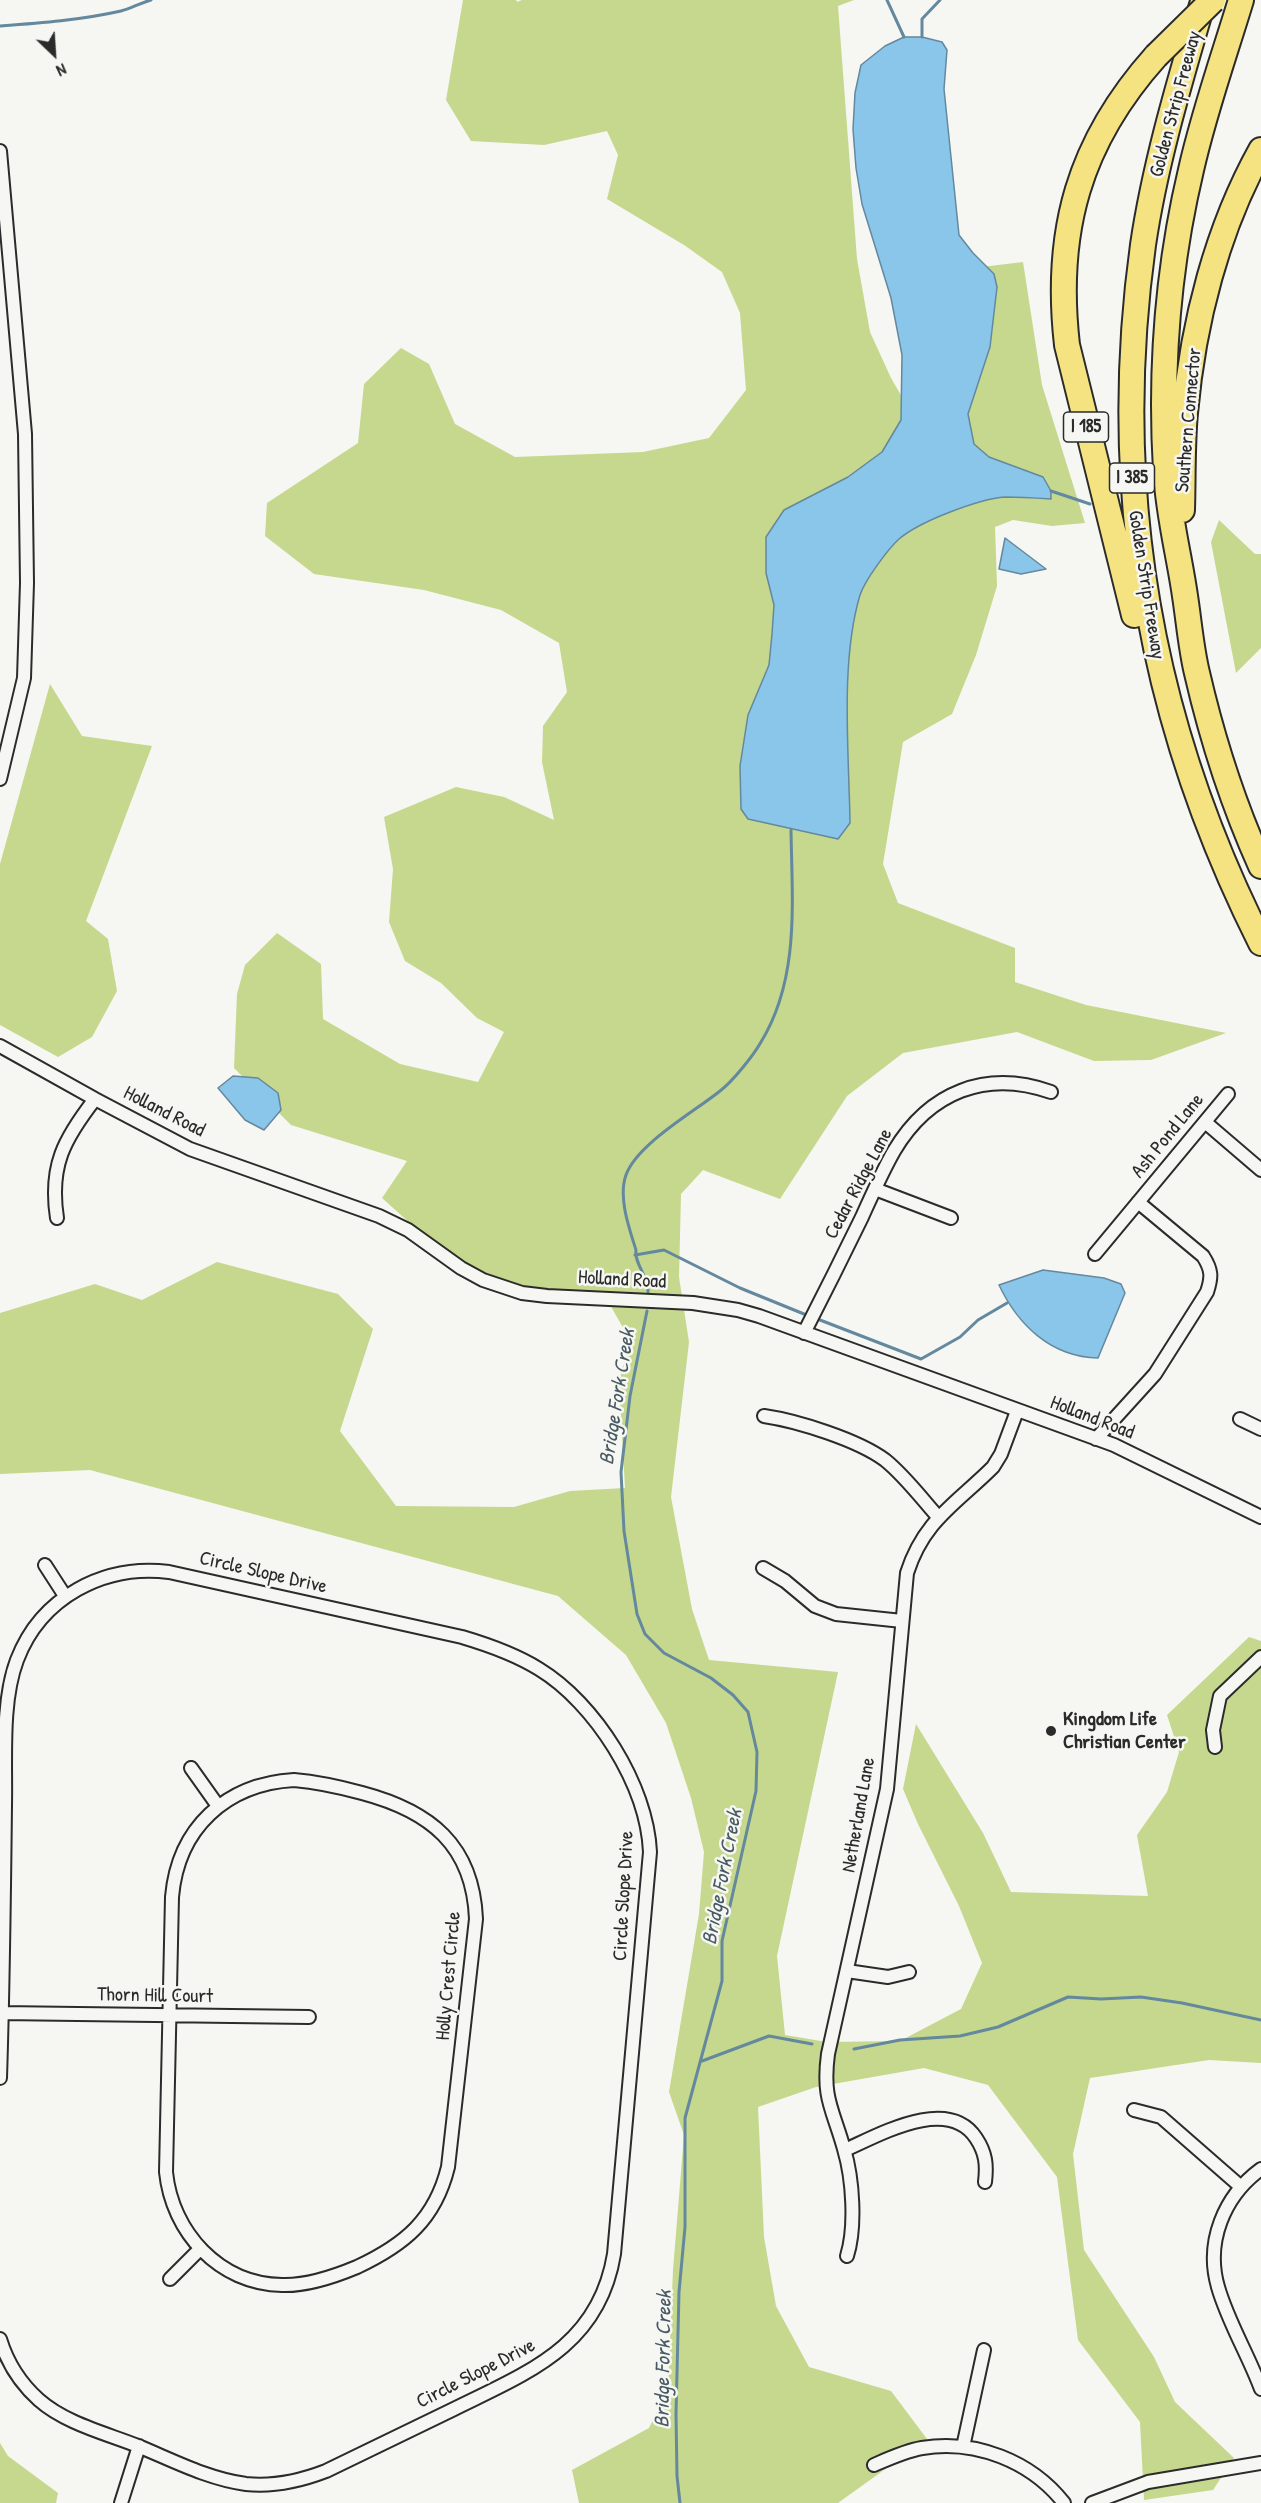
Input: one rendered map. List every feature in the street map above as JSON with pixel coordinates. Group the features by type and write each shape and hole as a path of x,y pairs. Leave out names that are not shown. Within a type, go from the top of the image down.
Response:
{"highway":[{"name":"Golden Strip Freeway","path":"1204,0 1169,119 1143,244 1135,311 1131,394 1133,489 1145,594 1160,670 1178,740 1200,806 1261,942"},
{"name":"I 185","path":"1200,806 1171,747 1151,678 1077,389 1067,345 1062,307 1063,271 1072,208 1087,161 1117,104 1156,56 1213,0"},
{"name":"Golden Strip Freeway","path":"1241,0 1191,169 1171,286 1166,350 1166,471 1172,531 1179,557 1197,671 1225,773 1248,838 1261,866"},
{"name":"Southern Connector","path":"1179,557 1185,414 1194,346 1209,281 1230,219 1261,150"}],"street":[{"path":"0,151 25,434 27,561 24,678 0,779"},
{"name":"Holland Road","path":"0,1046 190,1149 379,1216 408,1230 460,1268 493,1285 522,1293 547,1296 708,1305 759,1316 1096,1439 1173,1473 1261,1517"},
{"name":"Cedar Ridge Lane","path":"804,1333 894,1152 909,1130 927,1111 947,1096 970,1087 998,1083 1029,1085 1051,1092"},
{"name":"Ash Pond Lane","path":"1095,1254 1228,1094"},
{"path":"57,1218 54,1187 58,1161 68,1137 95,1099"},
{"path":"1205,1122 1261,1170"},
{"path":"875,1189 951,1218"},
{"path":"1096,1439 1155,1374 1211,1282 1210,1268 1203,1256 1138,1202"},
{"name":"Netherland Lane","path":"847,2256 852,2227 849,2171 845,2150 827,2101 825,2078 828,2054 887,1789 908,1573 914,1551 925,1533 993,1467 1001,1454 1017,1411"},
{"path":"764,1416 784,1419 872,1451 901,1475 939,1518"},
{"path":"1240,1419 1261,1428"},
{"path":"45,1565 65,1596"},
{"path":"763,1568 785,1581 815,1606 836,1614 902,1620"},
{"name":"Circle Slope Drive","path":"0,2078 7,1730 10,1685 16,1661 27,1640 48,1612 65,1596 91,1581 136,1570 156,1571 462,1637 496,1648 525,1660 572,1695 613,1748 635,1787 649,1836 648,1882 614,2254 603,2296 584,2328 558,2353 519,2377 326,2471 303,2479 264,2485 231,2481 73,2420 46,2405 19,2378 0,2338"},
{"path":"1215,1747 1213,1730 1220,1696 1261,1657"},
{"path":"191,1768 218,1806"},
{"name":"Holly Crest Circle","path":"294,1780 341,1788 404,1807 434,1826 457,1851 472,1884 476,1919 448,2167 439,2198 418,2227 400,2242 367,2262 328,2277 296,2285 267,2284 240,2276 200,2250 178,2219 167,2184 172,1896 175,1874 188,1843 200,1824 218,1806 248,1790 271,1783 294,1780"},
{"path":"847,1971 888,1977 909,1972"},
{"name":"Thorn Hill Court","path":"1,2013 309,2017"},
{"path":"1134,2110 1161,2117 1240,2186"},
{"path":"845,2150 907,2124 932,2118 949,2119 958,2122 973,2133 982,2147 987,2164 985,2182"},
{"path":"1261,2169 1240,2186 1227,2206 1218,2229 1215,2270 1221,2296 1261,2389"},
{"path":"170,2279 200,2250"},
{"path":"963,2447 984,2349"},
{"path":"121,2503 139,2446"},
{"path":"874,2465 921,2448 963,2447 989,2452 1023,2467 1046,2484 1064,2503"},
{"path":"1092,2503 1148,2482 1261,2463"}],"green space":[{"path":"463,0 516,0 517,2 522,0 854,0 838,6 857,259 870,332 906,404 965,269 1023,262 1042,385 1085,523 1052,526 1013,520 995,527 997,586 976,655 952,714 903,742 883,864 898,903 1015,948 1015,982 1086,1005 1226,1033 1151,1060 1094,1061 1017,1032 903,1053 847,1096 780,1199 703,1170 681,1194 679,1277 689,1342 671,1497 692,1609 709,1660 838,1672 777,1956 785,2035 827,2042 900,2041 961,2009 982,1963 959,1906 903,1789 916,1724 983,1833 1011,1892 1148,1896 1137,1835 1167,1792 1179,1752 1167,1715 1249,1637 1261,1641 1261,2063 1209,2060 1090,2078 1073,2154 1084,2250 1154,2357 1175,2402 1234,2458 1213,2490 1144,2500 1140,2422 1078,2340 1057,2177 988,2085 924,2068 816,2087 758,2107 764,2237 776,2306 809,2367 891,2391 927,2439 838,2503 579,2503 572,2470 649,2428 668,2388 673,2270 684,2135 669,2092 699,1914 704,1852 691,1798 666,1723 626,1655 558,1596 90,1470 0,1474 0,1313 95,1284 142,1300 217,1262 338,1294 373,1329 340,1431 396,1506 514,1507 570,1491 625,1488 619,1382 630,1340 609,1303 523,1297 441,1251 382,1198 407,1161 291,1125 234,1068 237,994 245,965 277,933 321,964 323,1019 400,1064 478,1082 504,1032 477,1018 441,983 405,961 389,922 393,869 384,817 456,787 504,797 554,820 542,762 543,726 567,692 559,643 501,610 424,590 314,574 265,536 267,503 358,443 364,384 401,348 429,364 455,424 515,457 643,452 709,438 746,390 740,313 722,272 684,245 607,199 618,155 607,131 544,145 471,141 446,100"},
{"path":"1219,520 1255,554 1261,554 1261,648 1236,673 1211,542"},
{"path":"50,684 82,736 152,746 86,921 108,939 117,991 92,1037 58,1057 0,1025 0,864"},
{"path":"0,2443 8,2456 58,2493 56,2503 0,2503"}],"water":[{"path":"904,37 922,37 942,42 947,50 944,89 959,235 994,274 997,287 990,347 968,414 974,444 989,457 1043,477 1051,491 1051,499 1005,497 950,512 921,525 899,539 872,573 860,595 850,649 847,708 850,823 838,839 748,819 741,809 740,766 748,715 769,665 774,605 766,573 766,537 784,510 848,477 882,452 901,420 902,355 891,298 862,204 853,129 855,93 861,65 885,46"},
{"path":"1005,538 1046,569 1021,574 999,569"},
{"path":"233,1076 258,1078 278,1093 281,1110 264,1130 245,1120 218,1088"},
{"path":"1043,1270 1104,1278 1121,1284 1125,1293 1098,1358 1065,1352 1038,1336 1016,1313 999,1285"}],"waterway":[{"path":"0,26 91,17 124,10 151,0"},
{"path":"887,0 904,37"},
{"name":"Bridge Fork Creek","path":"922,37 922,19 940,0"},
{"path":"1051,491 1090,504"},
{"name":"Bridge Fork Creek","path":"648,1292 625,1212 623,1193 626,1175 632,1163 654,1140 731,1081 757,1048 774,1017 788,966 791,939 791,830"},
{"path":"635,1255 664,1250 740,1288 804,1314"},
{"path":"820,1320 921,1359 960,1337 978,1320 1007,1303"},
{"name":"Bridge Fork Creek","path":"647,1311 630,1396 621,1472 624,1531 637,1614 645,1634 664,1653 711,1678 733,1695 748,1712 757,1752 756,1791 722,1941 722,1981 685,2118 685,2227 679,2292 676,2414 680,2503"},
{"path":"854,2049 900,2040 960,2036 998,2027 1068,1997 1101,1999 1141,1997 1182,2003 1261,2020"},
{"path":"702,2061 769,2036 812,2044"}],"place":[{"name":"Kingdom Life Christian Center","path":"1051,1731"}]}
